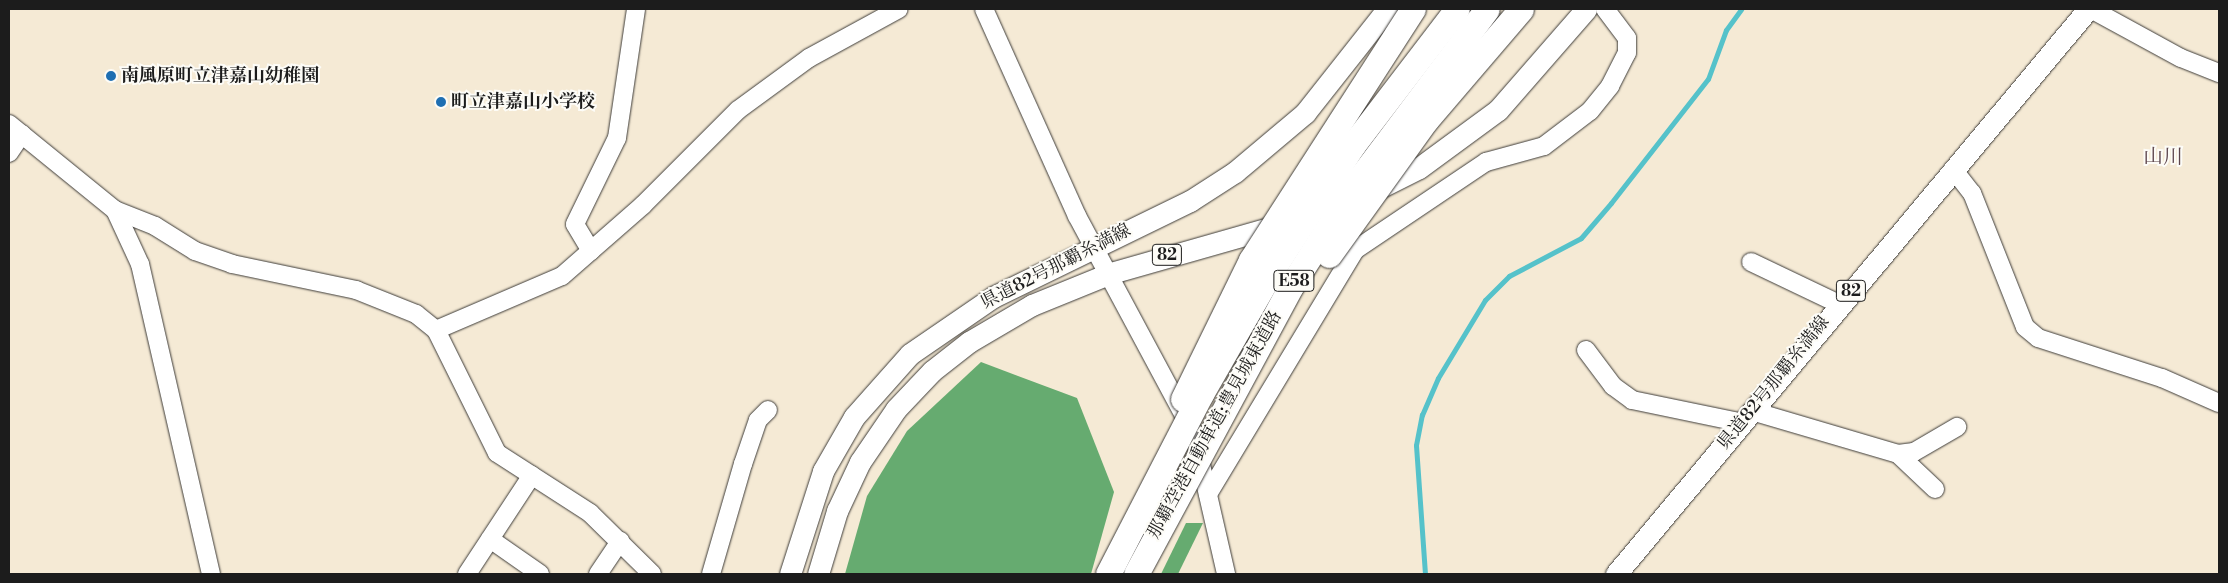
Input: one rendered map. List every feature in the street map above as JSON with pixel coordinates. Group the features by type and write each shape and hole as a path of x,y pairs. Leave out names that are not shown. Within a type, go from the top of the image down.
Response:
{"highway":[{"path":"1131,526 1209,337 1250,260 1413,9"},
{"name":"那覇空港自動車道;豊見城東道路","path":"1108,574 1131,526 1272,270 1353,145 1457,9"},
{"name":"那覇空港自動車道;豊見城東道路","path":"1136,574 1156,532 1311,254 1357,182 1487,9"},
{"path":"1156,532 1357,216 1441,101 1521,9"}],"main road":[{"name":"県道82号那覇糸満線","path":"790,574 823,471 854,417 888,376 953,322 1095,246 1190,201 1275,141 1332,81 1386,9"},
{"name":"県道82号那覇糸満線","path":"818,574 837,512 860,462 896,409 932,371 1006,318 1110,273 1315,215 1419,168 1498,110 1586,9"},
{"name":"県道82号那覇糸満線","path":"1616,574 1839,304 2089,9"}],"street":[{"path":"591,251 575,224 617,138 636,9"},
{"path":"436,330 530,292 562,276 591,251 738,110 809,58 899,9"},
{"path":"984,9 1077,216 1110,273 1194,434 1226,574"},
{"path":"1208,494 1355,250 1486,162 1544,146 1595,105 1627,53 1628,38 1605,9"},
{"path":"2089,9 2181,58 2219,73"},
{"path":"9,153 15,129 115,210 156,226 195,251 232,264 389,300 436,330 497,453 590,512 652,574"},
{"path":"1953,169 1972,193 2024,327 2038,338 2162,378 2219,403"},
{"path":"115,210 140,264 211,574"},
{"path":"1751,262 1839,304"},
{"path":"1586,350 1613,386 1632,400 1747,417 1898,454 1914,452 1957,427"},
{"path":"711,574 758,420 768,410"},
{"path":"1898,454 1935,489"},
{"path":"467,574 532,475"},
{"path":"490,539 540,574"},
{"path":"598,574 620,541"}],"green space":[{"path":"981,362 1077,398 1114,492 1091,574 845,574 867,496 907,431"},
{"path":"1186,523 1203,523 1178,574 1161,574"}],"waterway":[{"path":"1425,574 1416,445 1422,415 1438,378 1485,300 1509,276 1581,238 1611,203 1708,79 1726,30 1741,9"}],"place":[{"name":"南風原町立津嘉山幼稚園","path":"111,76"},
{"name":"町立津嘉山小学校","path":"441,102"}],"district":[{"name":"山川","path":"2163,157"}]}
